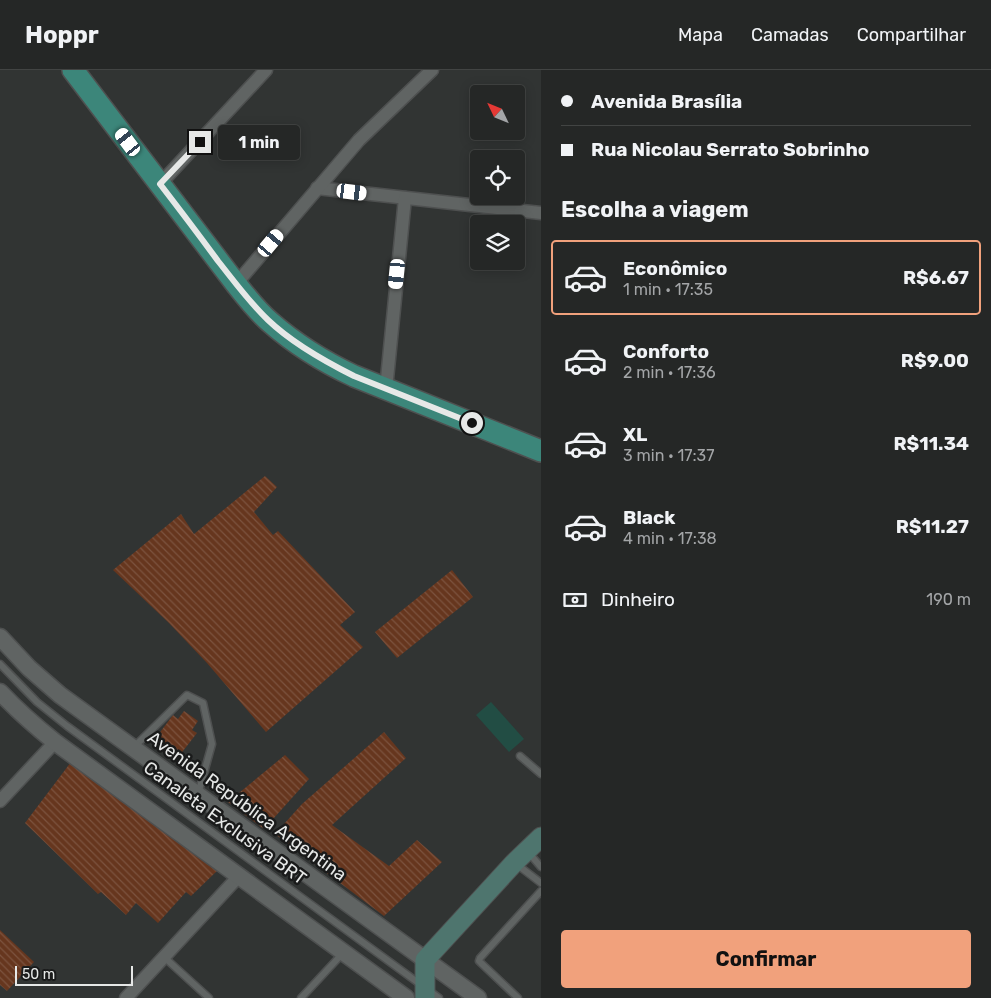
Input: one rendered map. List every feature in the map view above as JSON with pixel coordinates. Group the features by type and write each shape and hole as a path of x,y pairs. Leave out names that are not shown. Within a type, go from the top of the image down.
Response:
{"main road":[{"path":"73,70 236,284 269,321 290,338 336,367 541,451"},
{"path":"430,995 425,960 520,856 541,837"}],"street":[{"path":"160,184 266,70"},
{"path":"236,284 359,140 432,70"},
{"path":"317,188 541,213"},
{"path":"386,388 405,198"},
{"name":"Avenida República Argentina","path":"0,638 29,668 60,695 478,998"},
{"path":"0,692 30,722 55,742 406,998"},
{"path":"0,801 55,742"},
{"path":"126,998 238,876"}],"lane":[{"name":"Canaleta Exclusiva BRT","path":"0,664 37,702 67,726 430,995"},
{"path":"132,748 187,695 203,703 212,744 198,795"},
{"path":"520,756 541,774"},
{"path":"520,856 541,867"},
{"path":"520,856 541,883"},
{"path":"518,998 479,961 541,891"},
{"path":"301,998 344,952"},
{"path":"164,957 209,998"}],"green space":[{"path":"491,702 524,739 509,752 476,715"}],"building":[{"path":"265,476 277,487 254,512 273,535 278,531 355,612 340,625 363,647 266,732 207,663 169,623 113,570 181,514 194,534"},
{"path":"452,570 473,597 397,658 375,632"},
{"path":"184,711 198,721 192,730 197,733 176,760 152,743 173,715 178,719"},
{"path":"384,732 406,758 332,825 389,866 417,840 442,862 384,916 275,834 302,804"},
{"path":"285,755 309,779 264,829 228,802"},
{"path":"71,762 217,871 191,896 186,892 158,923 136,903 126,915 101,892 98,894 25,823"},
{"path":"0,930 34,962 7,991 0,985"}],"route":[{"path":"200,142 160,184 251,303 290,338 336,367 472,423"}]}
